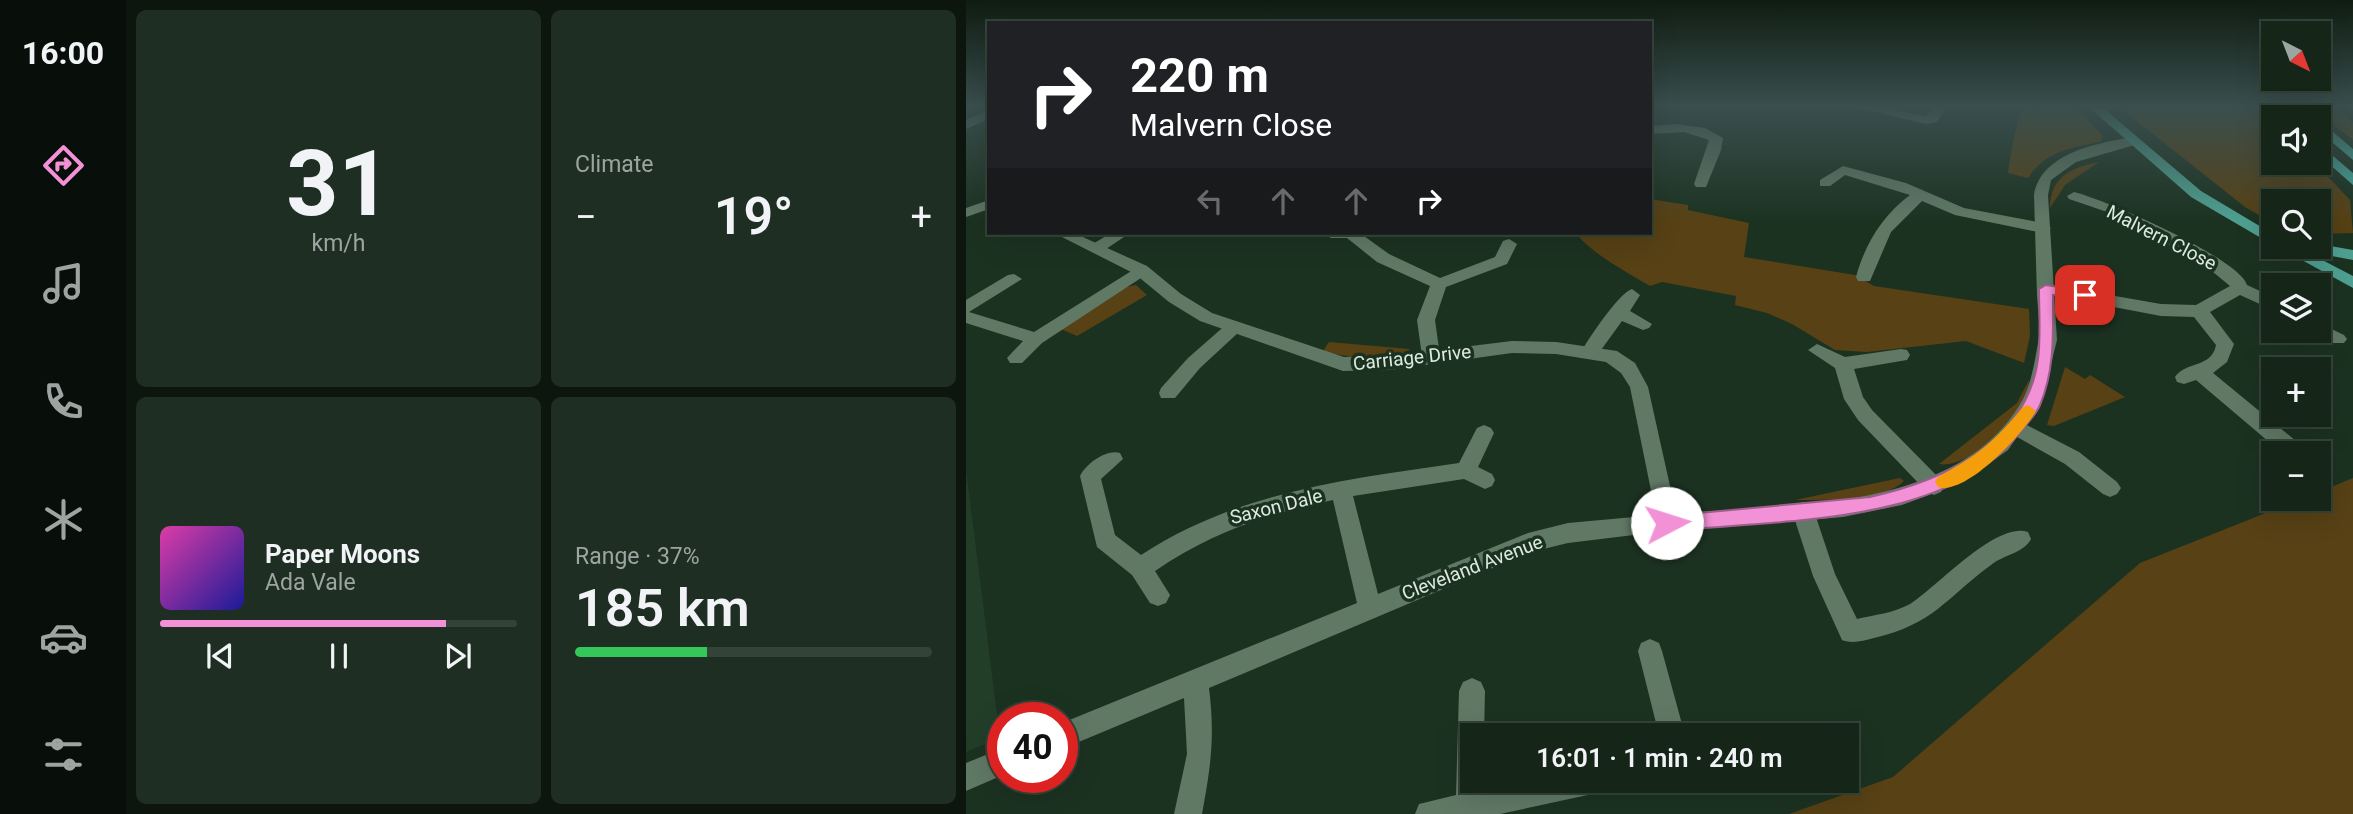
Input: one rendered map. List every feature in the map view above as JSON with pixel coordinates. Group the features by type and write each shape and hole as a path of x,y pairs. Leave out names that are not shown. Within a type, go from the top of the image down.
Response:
{"highway":[{"path":"2331,160 2353,181"}],"main road":[{"path":"2137,145 2196,194 2261,233"},
{"path":"2248,226 2261,230"},
{"path":"2331,252 2353,256"},
{"path":"2308,259 2353,283"}],"street":[{"path":"1701,184 1702,173 1717,145"},
{"name":"Cleveland Avenue","path":"1078,729 1528,542 1568,533 1870,504 1934,486 1980,462 2017,428 2032,405 2046,360 2046,289 2041,195 2045,177 2070,160 2120,145"},
{"path":"2070,160 2147,154"},
{"path":"1825,183 1842,164 1975,216 2043,228"},
{"path":"1864,277 1873,243 1904,206 1920,195"},
{"name":"Malvern Close","path":"2074,195 2121,212 2213,262 2234,275 2239,288 2261,298"},
{"path":"966,213 987,206"},
{"name":"Carriage Drive","path":"1067,235 1141,270 1206,317 1343,363 1389,363 1512,347 1590,352 1620,360 1639,387 1667,523"},
{"path":"1097,248 1119,235"},
{"path":"1357,235 1382,257 1439,284 1506,264 1509,244"},
{"path":"1016,358 1036,339 1141,270"},
{"path":"966,307 1014,279"},
{"path":"1431,356 1426,320 1439,284"},
{"name":"Malvern Close","path":"2199,311 2239,288"},
{"path":"2046,289 2161,310 2199,311 2225,344 2225,355 2220,361 2191,374 2281,441"},
{"path":"1590,352 1632,295"},
{"path":"1618,312 1643,324"},
{"path":"966,317 1036,339"},
{"path":"1168,393 1194,363 1234,327"},
{"path":"2331,335 2338,339"},
{"path":"1817,350 1843,364 1901,355"},
{"path":"1843,364 1854,399 1934,486"},
{"path":"2017,428 2072,458 2110,488"},
{"name":"Saxon Dale","path":"1140,568 1168,546 1235,514 1341,490 1475,475 1484,433"},
{"path":"1113,459 1090,477 1105,540 1140,568 1158,595"},
{"name":"Saxon Dale","path":"1341,490 1370,608"},
{"path":"1803,512 1824,576 1851,632 1895,622 1919,612 1984,556 2020,539"},
{"path":"1650,650 1669,723"},
{"path":"1188,814 1200,754 1201,728 1195,680"},
{"path":"1470,805 1472,691"},
{"path":"966,777 987,768"},
{"path":"1429,814 1533,793"}],"shaded area":[{"path":"2013,145 2087,145 2051,156 2028,178 2008,173"},
{"path":"2167,145 2261,145 2261,175 2326,175 2350,200 2353,233 2331,234 2331,189 2261,189 2261,216 2245,207"},
{"path":"2099,162 2065,185 2050,208 2054,188 2064,175"},
{"path":"1652,199 1688,205 1688,210 1749,223 1744,257 1855,275 1874,286 2029,309 2030,336 2024,363 1966,341 1867,352 1835,350 1792,324 1767,313 1735,305 1736,296 1662,282 1650,286 1621,269 1578,235 1652,235"},
{"path":"1136,285 1147,295 1077,336 1061,329 1126,287"},
{"path":"1329,342 1410,349 1394,357 1368,358 1323,351"},
{"path":"2065,367 2085,379 2090,375 2125,397 2054,426 2047,425"},
{"path":"2029,380 2019,407 1996,436 1967,458 1939,464 2017,403"},
{"path":"966,470 995,702 987,702 987,743 966,752"},
{"path":"1900,478 1904,481 1895,488 1869,496 1795,500"},
{"path":"2353,478 2353,814 1789,814 1848,793 1859,793 1859,789 1893,777 2140,563 2271,511 2331,511 2331,487"}],"slow traffic":[{"path":"1944,482 1980,462 2001,445 2028,411"}],"route":[{"path":"1667,523 1870,504 1904,497 1959,475 2001,445 2017,428 2032,405 2046,360 2046,289 2085,295"}]}
